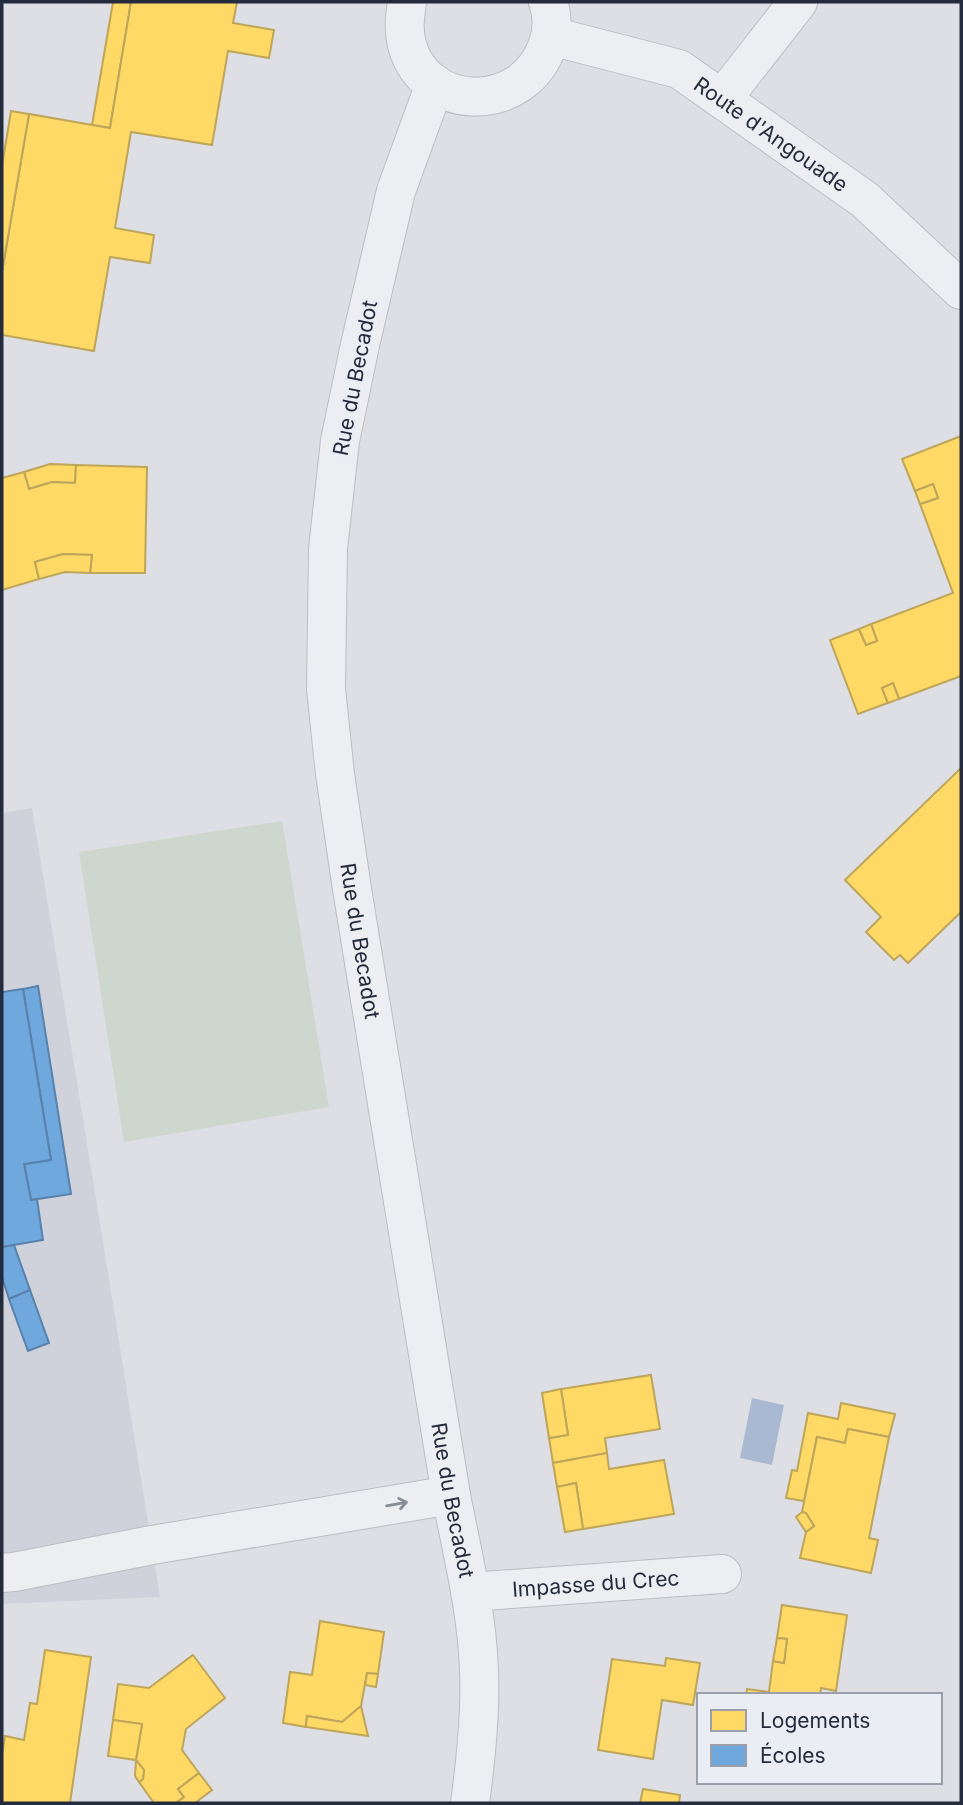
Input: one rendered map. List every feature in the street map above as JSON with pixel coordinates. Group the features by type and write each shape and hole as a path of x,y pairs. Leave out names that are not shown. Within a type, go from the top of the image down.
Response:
{"street":[{"path":"407,2 404,22 407,46 418,67 435,84 457,95 482,97 506,92 528,79 543,59 549,19"},
{"path":"722,99 798,2"},
{"name":"Route d'Angouade","path":"549,19 679,69 865,200 961,290"},
{"name":"Rue du Becadot","path":"435,84 396,191 340,441 328,549 326,689 335,775 352,890 451,1495 470,1592 479,1669 476,1760 470,1803"},
{"path":"2,1573 451,1495"},
{"name":"Impasse du Crec","path":"470,1592 722,1574"}],"shaded area":[{"path":"32,808 160,1597 2,1604 2,813"},
{"path":"282,821 329,1107 124,1142 79,852"}],"water":[{"path":"752,1398 784,1405 772,1465 740,1458"}],"building: Logements":[{"path":"113,2 131,2 110,128 92,125"},
{"path":"131,2 237,2 233,23 274,30 269,58 228,51 212,145 131,132 115,228 154,235 150,263 110,257 94,351 2,335 2,272 29,114 110,128"},
{"path":"11,111 29,114 2,272 2,166"},
{"path":"961,436 961,676 899,699 893,683 882,688 888,703 858,714 830,640 859,629 866,645 877,641 871,624 953,593 920,504 938,498 933,484 915,491 902,459"},
{"path":"50,464 76,465 75,483 52,482 29,489 24,472"},
{"path":"76,465 147,467 145,573 90,573 92,555 63,554 35,562 39,579 2,590 2,478 24,472 29,489 52,482 75,483"},
{"path":"933,484 938,498 920,504 915,491"},
{"path":"63,554 92,555 90,573 65,572 39,579 35,562"},
{"path":"871,624 877,641 866,645 859,629"},
{"path":"893,683 899,699 888,703 882,688"},
{"path":"961,768 961,912 908,963 900,955 894,960 866,932 881,917 845,880"},
{"path":"651,1375 660,1429 605,1438 607,1453 553,1463 549,1438 568,1435 561,1389"},
{"path":"561,1389 568,1435 549,1438 542,1393"},
{"path":"841,1403 895,1414 889,1437 848,1429 845,1443 817,1437 804,1501 786,1498 792,1470 797,1471 808,1413 838,1419"},
{"path":"848,1429 889,1437 869,1538 878,1540 871,1573 800,1558 806,1532 814,1526 806,1513 802,1512 817,1437 845,1443"},
{"path":"607,1453 609,1469 664,1460 674,1514 583,1529 576,1483 557,1487 553,1463"},
{"path":"576,1483 583,1529 565,1532 557,1487"},
{"path":"802,1512 806,1513 814,1526 806,1532 796,1517"},
{"path":"782,1605 847,1615 836,1691 821,1688 820,1693 746,1693 747,1689 769,1692 773,1661 784,1663 787,1639 777,1638"},
{"path":"320,1621 384,1632 378,1674 367,1673 361,1706 342,1722 307,1716 306,1727 283,1723 290,1672 312,1675"},
{"path":"777,1638 787,1639 784,1663 773,1661"},
{"path":"45,1650 91,1657 70,1803 2,1803 2,1755 5,1736 24,1740 30,1703 37,1704"},
{"path":"193,1655 225,1698 186,1729 182,1750 199,1773 178,1789 184,1797 176,1803 154,1803 139,1782 143,1779 144,1770 136,1760 142,1724 113,1720 118,1684 149,1688"},
{"path":"666,1658 700,1663 693,1705 662,1700 653,1759 598,1750 612,1659 665,1666"},
{"path":"367,1673 378,1674 376,1687 365,1685"},
{"path":"361,1706 368,1736 306,1727 307,1716 342,1722"},
{"path":"113,1720 142,1724 136,1760 108,1756"},
{"path":"136,1760 144,1770 143,1779 139,1782 135,1776"},
{"path":"199,1773 212,1790 195,1803 176,1803 184,1797 178,1789"},
{"path":"643,1789 680,1795 679,1803 640,1803"}],"building: Écoles":[{"path":"38,986 71,1194 31,1200 24,1164 51,1160 23,989"},
{"path":"23,989 51,1160 24,1164 31,1200 37,1199 43,1240 2,1247 2,992"},
{"path":"14,1245 30,1290 9,1299 2,1277 2,1247"},
{"path":"30,1290 49,1343 28,1351 9,1299"}]}
